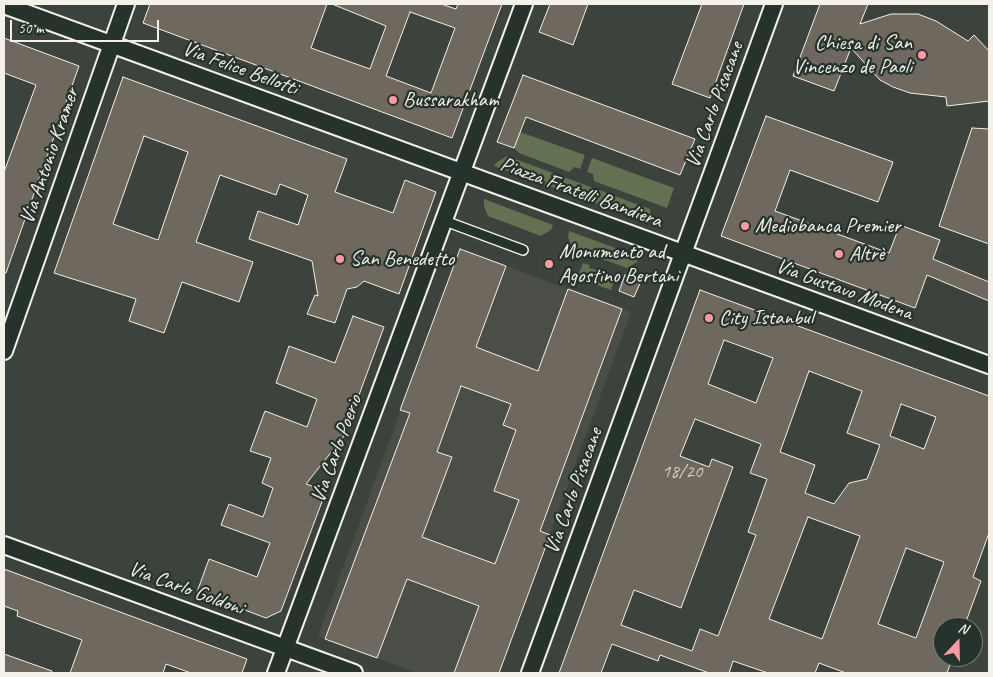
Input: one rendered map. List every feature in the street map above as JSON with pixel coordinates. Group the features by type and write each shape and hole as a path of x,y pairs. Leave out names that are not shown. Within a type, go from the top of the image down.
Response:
{"street":[{"name":"Via Antonio Kramer","path":"4,350 126,4"},
{"path":"444,221 524,4"},
{"name":"Via Carlo Pisacane","path":"530,673 774,4"},
{"name":"Via Felice Bellotti","path":"4,5 462,172"},
{"name":"Piazza Fratelli Bandiera","path":"462,172 684,254"},
{"name":"Via Carlo Poerio","path":"276,673 444,221"},
{"name":"Via Gustavo Modena","path":"684,254 989,366"},
{"name":"Via Carlo Goldoni","path":"4,545 354,673"}],"lane":[{"path":"444,221 523,250"}],"shaded area":[{"path":"460,249 631,312 499,673 417,673 318,636"}],"green space":[{"path":"520,132 585,155 580,169 574,167 569,172 519,153 514,148"},
{"path":"507,156 650,209 653,224 494,166"},
{"path":"592,158 674,188 667,208 594,181 593,174 587,172"},
{"path":"484,199 553,225 551,230 541,236 488,216 484,206"},
{"path":"569,231 640,257 637,262 627,268 572,248 568,237"},
{"path":"583,263 590,265 589,268 616,275 611,290 577,278"}],"building":[{"path":"150,4 327,4 311,48 370,69 386,26 332,4 441,4 456,9 458,4 502,4 452,138 143,23","holes":["410,12 455,28 431,93 386,76"]},
{"path":"550,4 588,4 573,45 539,32"},
{"path":"702,4 744,4 710,98 672,84"},
{"name":"Chiesa di San Vincenzo de Paoli","path":"820,4 868,4 860,24 891,14 918,14 936,21 968,41 974,35 989,51 989,101 947,106 946,97 910,93 893,87 880,80 851,48 834,91 793,76"},
{"path":"4,38 79,66 6,273 4,273 4,172 36,85 4,73"},
{"path":"523,75 695,139 680,175 526,117 514,148 497,142"},
{"path":"123,77 347,159 335,192 393,213 405,180 436,192 399,294 364,281 357,287 347,289 335,323 307,314 315,295 318,296 312,261 249,239 258,211 298,225 308,195 280,184 276,195 220,175 196,242 253,262 239,302 182,282 164,333 129,321 136,299 54,273","holes":["144,136 188,152 158,240 113,224"]},
{"path":"766,116 893,162 878,202 790,170 775,211 889,253 900,225 940,240 933,259 989,282 989,301 927,275 915,308 721,236"},
{"path":"972,128 989,129 989,244 939,226"},
{"path":"460,249 506,266 476,347 538,371 568,289 622,309 540,531 550,535 499,673 454,673 479,606 407,579 377,658 325,639 410,413 400,410","holes":["461,386 511,404 503,425 516,430 494,491 519,500 495,564 422,537 452,457 437,452"]},
{"path":"625,275 641,281 634,297 619,291"},
{"path":"700,290 989,396 989,533 973,577 981,581 968,617 933,617 933,667 949,667 947,673 846,673 819,663 815,673 768,673 733,661 729,673 709,673 660,655 658,661 612,644 601,673 559,673","holes":["724,340 773,358 756,403 708,384","809,371 862,391 847,433 880,445 867,479 849,483 834,504 805,493 815,465 780,452","901,404 936,417 924,449 890,436","695,419 761,444 750,473 767,479 748,532 756,535 718,636 700,629 692,651 621,625 634,590 681,608 733,467 712,459 709,467 680,456","808,517 860,536 822,639 769,619","906,548 944,562 916,638 878,624"]},
{"path":"353,316 384,327 344,436 306,484 326,491 281,611 266,618 197,592 209,559 257,577 270,543 221,525 229,504 263,517 273,488 262,483 271,458 250,451 265,411 307,427 317,399 276,383 289,346 335,363"},
{"path":"4,569 247,659 242,673 191,673 166,664 163,673 70,673 82,640 17,616 18,611 4,606"},
{"path":"4,654 52,671 52,673 4,673"}],"place":[{"name":"Chiesa di San Vincenzo de Paoli","path":"922,55"},
{"name":"Bussarakham","path":"393,100"},
{"name":"Mediobanca Premier","path":"745,226"},
{"name":"Altrè","path":"839,254"},
{"name":"San Benedetto","path":"340,259"},
{"name":"Monumento ad Agostino Bertani","path":"549,264"},
{"name":"City Istanbul","path":"709,318"}]}
